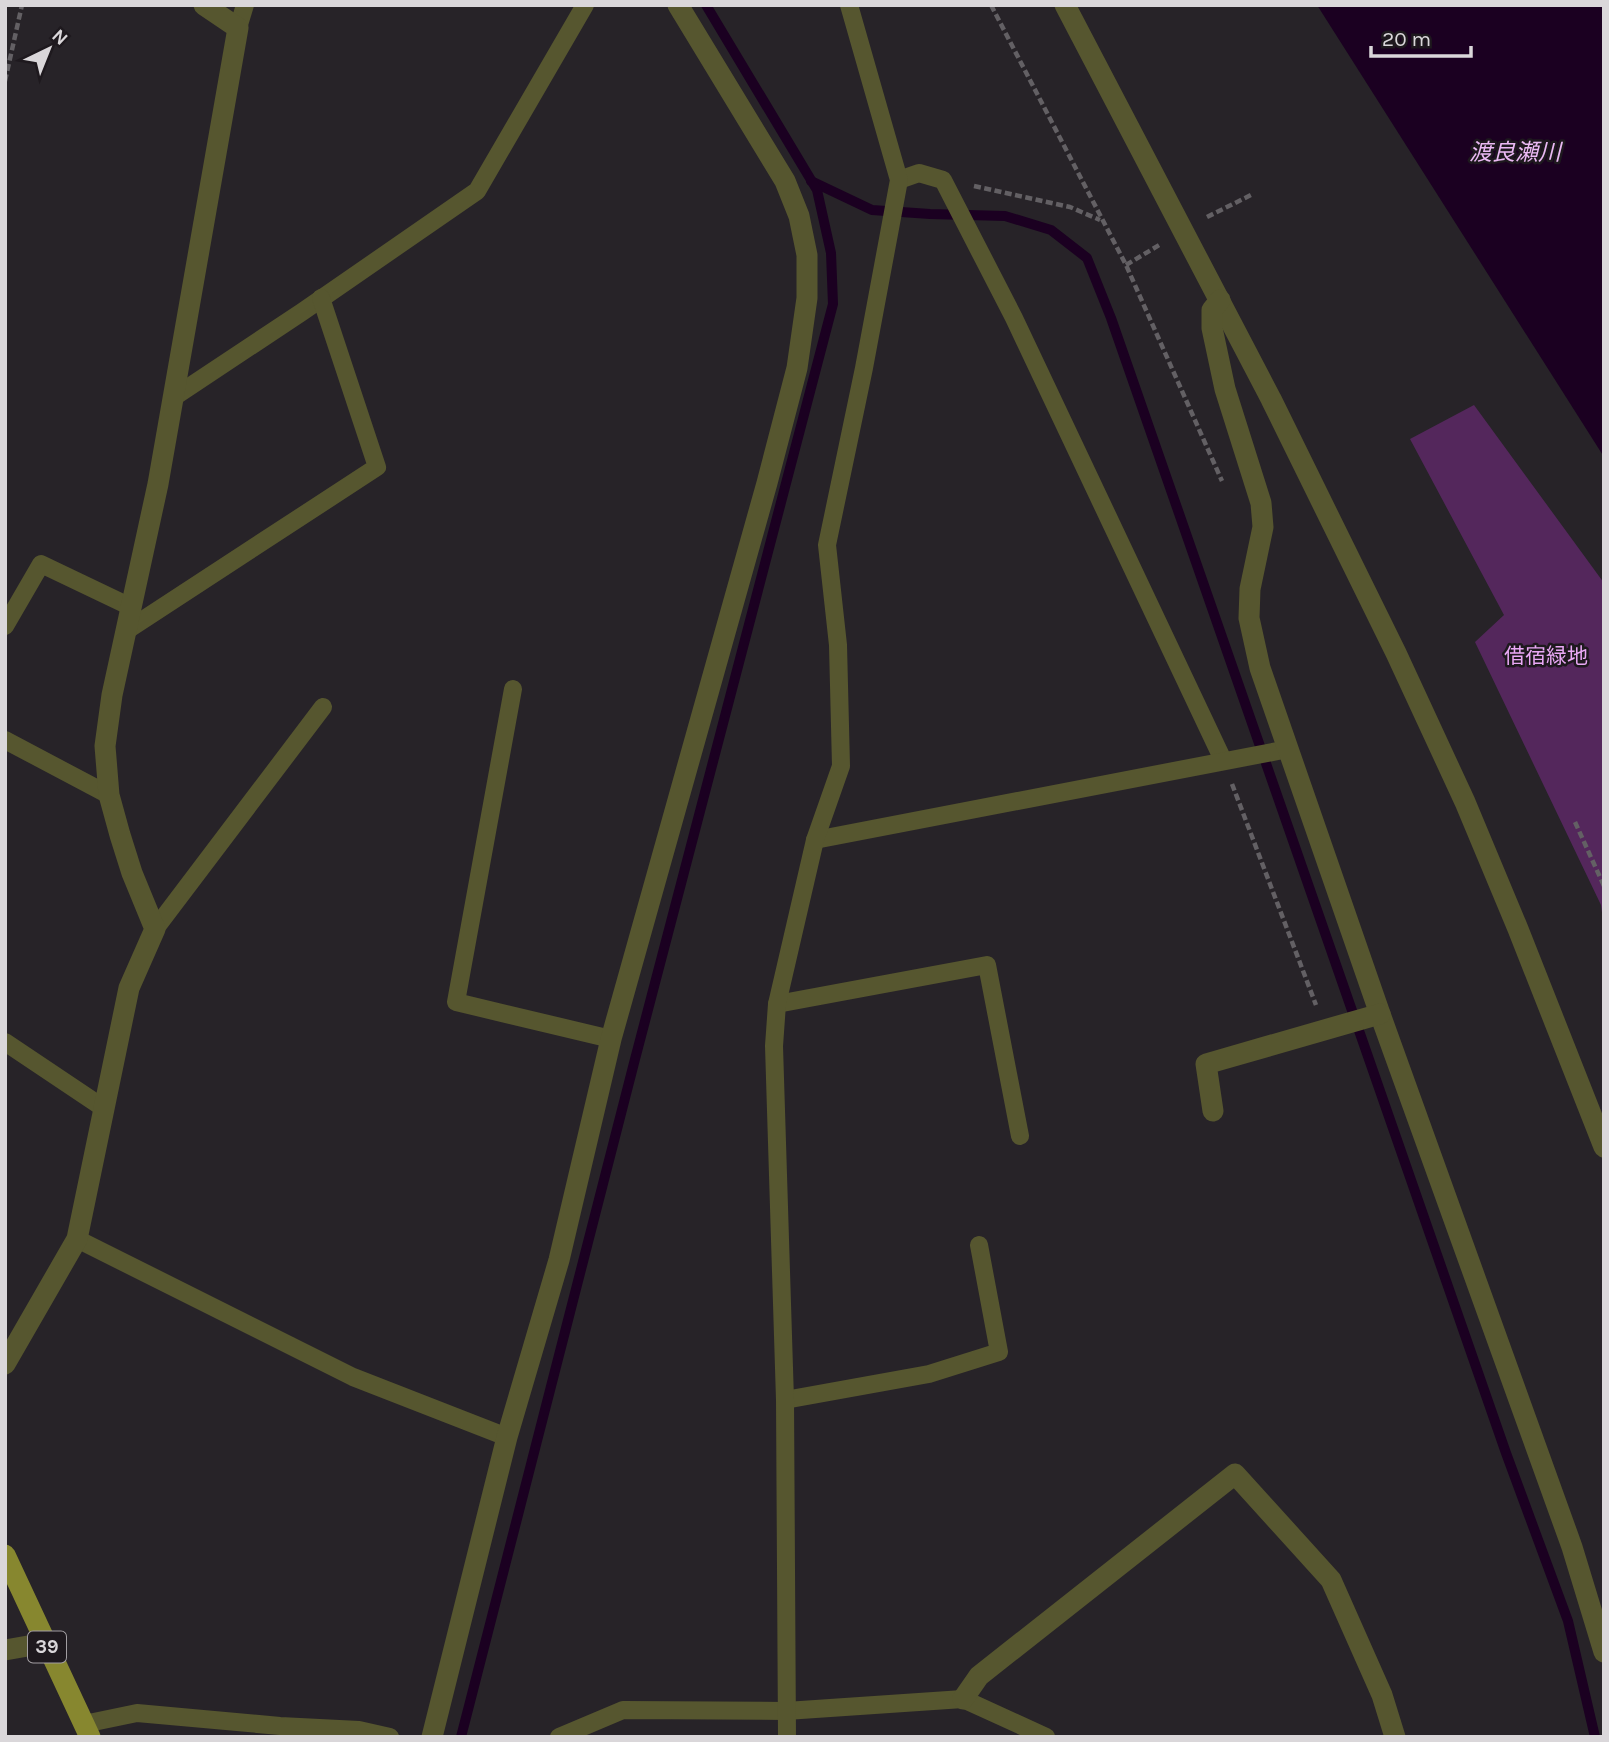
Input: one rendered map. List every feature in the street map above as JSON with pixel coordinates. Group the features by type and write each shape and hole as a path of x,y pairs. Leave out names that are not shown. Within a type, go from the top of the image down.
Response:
{"main road":[{"name":"39","path":"5,1555 87,1730"}],"street":[{"path":"5,1364 77,1239 129,988 155,929 132,873 109,794 106,746 112,695 174,397 238,28 204,5"},
{"path":"432,1737 507,1437 559,1260 611,1039 797,369 807,298 807,255 799,216 785,181 678,5"},
{"path":"1065,5 1220,300 1396,653 1465,802 1604,1147"},
{"path":"1220,300 1212,310 1218,359 1261,503 1263,527 1250,589 1248,618 1260,668 1380,1014 1572,1547 1604,1652"},
{"path":"1213,1111 1206,1064 1380,1014"},
{"path":"963,1699 979,1676 1236,1474 1331,1580 1382,1695 1395,1737"},
{"path":"5,1650 45,1643"}],"lane":[{"path":"238,28 245,5"},
{"path":"174,397 477,191 584,5"},
{"path":"787,1737 785,1400 774,1046 777,1004 816,840 841,766 838,645 827,545 864,368 898,180 849,5"},
{"path":"898,180 919,173 943,180 1020,331 1223,760"},
{"path":"126,631 377,467 321,298"},
{"path":"5,626 41,564 131,607"},
{"path":"513,689 456,1002 611,1039"},
{"path":"155,929 323,707"},
{"path":"5,740 109,794"},
{"path":"816,840 1288,749"},
{"path":"777,1004 987,965 1020,1136"},
{"path":"5,1042 105,1109"},
{"path":"77,1239 353,1377 507,1437"},
{"path":"785,1400 929,1374 999,1352 979,1245"},
{"path":"559,1737 623,1710 786,1711 963,1699 1046,1737"},
{"path":"87,1730 137,1713 359,1730 390,1737"}],"path":[{"path":"5,81 22,5"},
{"path":"991,5 1126,265 1225,486"},
{"path":"943,180 1070,207 1101,220"},
{"path":"1201,220 1253,194"},
{"path":"1126,265 1169,240"},
{"path":"1223,760 1325,1029"},
{"path":"1575,822 1604,886"}],"green space":[{"name":"借宿緑地","path":"1474,405 1604,583 1604,928 1601,905 1475,642 1504,615 1410,439"}],"water":[{"name":"渡良瀬川","path":"1317,5 1604,5 1604,457"}],"waterway":[{"path":"461,1737 833,304 831,253 817,190 706,5"},
{"path":"811,181 872,210 1005,216 1051,230 1087,258 1111,318 1506,1453 1568,1621 1595,1737"}]}
